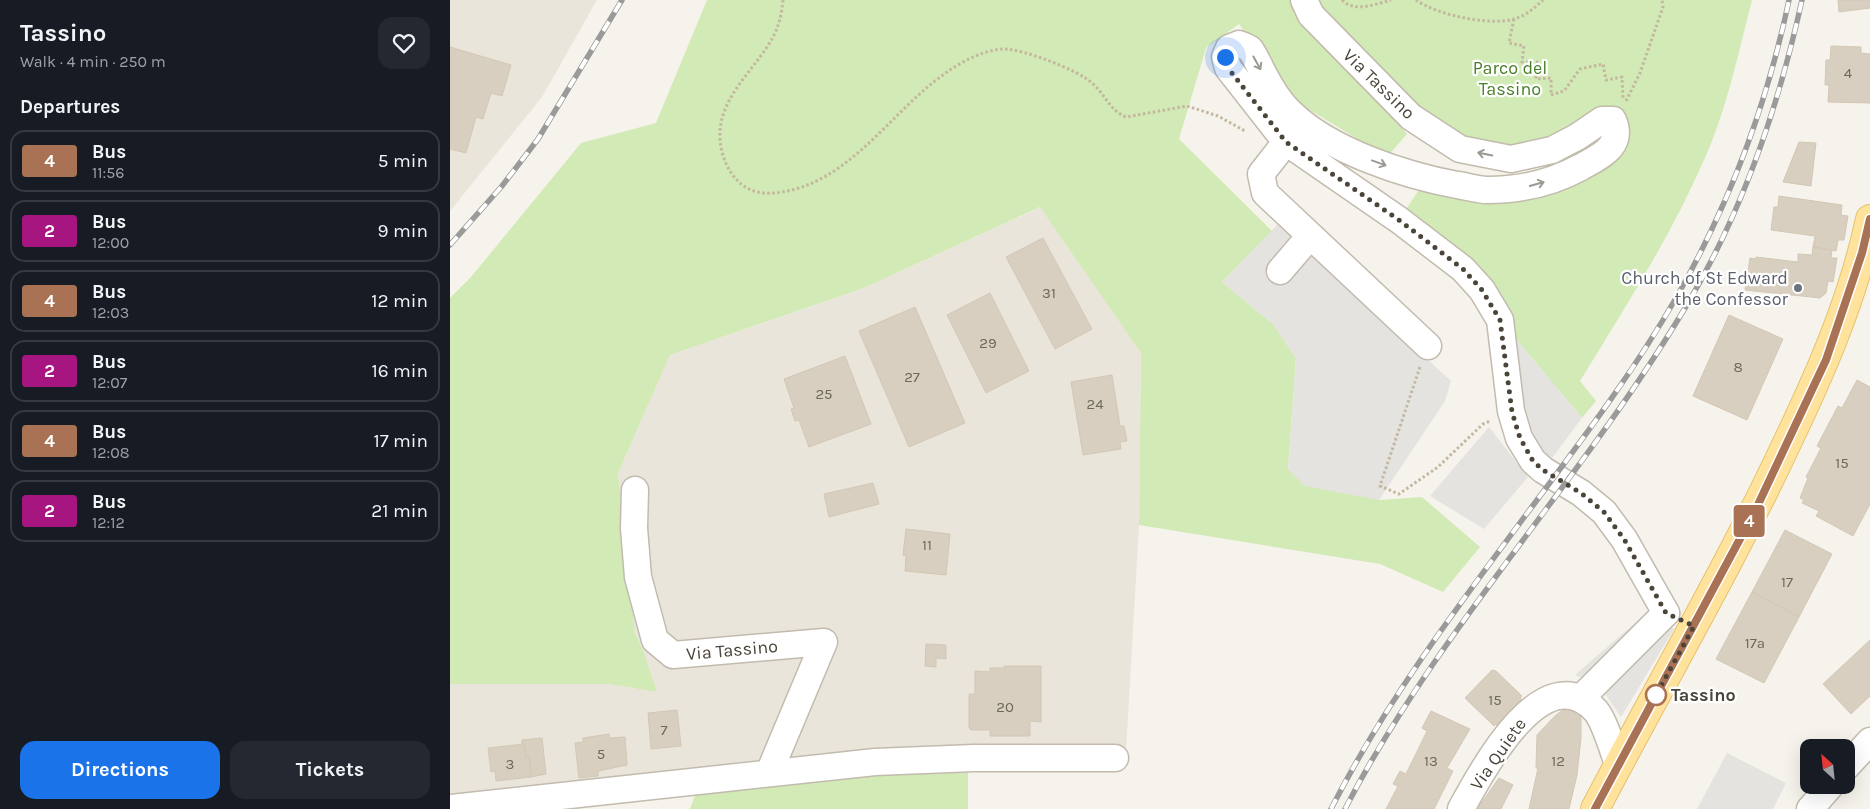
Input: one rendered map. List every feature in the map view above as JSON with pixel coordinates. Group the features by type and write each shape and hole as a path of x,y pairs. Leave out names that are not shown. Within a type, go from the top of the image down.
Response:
{"main road":[{"path":"1595,809 1756,509 1826,360 1862,253 1870,219"}],"street":[{"name":"Via Tassino","path":"1304,0 1311,15 1410,117 1460,149 1511,159 1552,150 1578,137 1602,120 1613,120 1617,129 1616,138 1607,151 1595,160 1563,176 1526,188 1485,190 1426,179 1375,162 1324,137 1290,113 1264,75 1250,49 1240,44 1229,48 1225,57 1228,68 1286,142 1399,220 1463,269 1482,290 1500,320 1512,412 1520,438 1533,461 1543,470 1581,493 1604,512 1624,539 1666,613"},
{"path":"1286,142 1261,174 1265,194 1428,346"},
{"path":"1280,271 1310,236"},
{"name":"Via Tassino","path":"634,490 634,528 638,577 655,640 673,655 824,642 769,773"},
{"path":"1618,764 1597,713 1582,698 1666,613 1694,626"},
{"name":"Via Quiete","path":"1461,809 1517,721 1533,707 1549,699 1564,697 1582,698"},
{"path":"1855,757 1870,741"},
{"path":"450,808 875,762 974,758 1115,758"},
{"path":"1810,809 1822,794"}],"path":[{"path":"783,0 775,34 732,97 724,114 720,130 725,160 732,175 741,184 756,192 773,194 796,190 822,180 869,142 930,85 955,67 982,55 1004,49 1025,52 1083,76 1098,88 1118,114 1126,117 1187,106 1218,116 1260,139 1286,142"},
{"path":"1342,0 1344,3 1362,8 1391,0"},
{"path":"1416,0 1428,9 1447,15 1498,20 1514,19 1532,11 1543,0"},
{"path":"1624,104 1640,74 1663,7 1662,0"},
{"path":"1514,19 1509,43 1524,46 1522,62 1536,62 1536,79 1551,78 1551,95 1564,91 1580,69 1603,64 1606,80 1622,77 1624,93"},
{"path":"1428,346 1380,486 1399,494 1438,468 1483,424 1512,412"}],"shaded area":[{"path":"450,0 597,0 542,97 450,211"},
{"path":"1041,207 1141,353 1139,526 1125,768 968,764 450,809 450,684 608,684 657,692 643,650 635,634 618,473 670,355 862,289"},
{"path":"1279,223 1451,381 1445,401 1379,500 1305,486 1288,469 1296,358 1273,324 1222,282"},
{"path":"1500,320 1582,418 1543,470 1533,461"},
{"path":"1489,427 1528,477 1484,529 1430,496"},
{"path":"1650,610 1674,629 1621,717 1599,685 1575,675"},
{"path":"1727,753 1786,783 1773,809 1697,809"}],"green space":[{"name":"Parco del Tassino","path":"707,0 1752,0 1731,81 1712,141 1691,189 1661,245 1630,300 1580,381 1596,401 1582,418 1500,320 1399,220 1426,179 1563,177 1617,129 1552,150 1460,149 1332,47 1407,134 1387,157 1292,99 1239,24 1206,48 1179,139 1272,231 1222,282 1273,324 1296,358 1288,469 1379,500 1422,497 1480,547 1443,592 1380,564 1139,525 1141,353 1040,207 864,288 670,355 618,473 635,634 643,650 657,692 608,684 450,684 450,298 471,277 581,143 656,123"},
{"path":"968,764 968,809 690,809 698,787"}],"building":[{"path":"1838,0 1870,0 1870,8 1839,12"},
{"path":"1831,46 1861,47 1861,53 1870,54 1870,103 1828,102 1829,85 1825,85 1826,60 1830,60"},
{"path":"450,47 511,65 502,96 491,93 483,119 476,117 466,153 450,149"},
{"path":"1799,142 1816,143 1811,186 1783,182"},
{"path":"1779,196 1842,205 1841,215 1848,216 1844,240 1838,240 1836,251 1813,247 1815,236 1771,230 1774,207 1778,207"},
{"path":"1043,238 1092,329 1055,349 1006,257"},
{"path":"1813,247 1832,250 1831,258 1837,258 1833,282 1828,281 1826,293 1820,298 1745,290 1750,258 1798,262 1798,254 1812,255"},
{"path":"990,293 1029,371 986,393 947,315"},
{"path":"915,307 965,423 909,447 859,331"},
{"path":"1729,315 1783,339 1747,420 1693,396"},
{"path":"845,356 871,424 809,447 799,420 795,421 791,409 794,408 784,379"},
{"path":"1112,375 1120,426 1124,426 1127,441 1120,442 1121,449 1083,455 1071,382"},
{"path":"1857,380 1870,387 1870,504 1853,536 1816,516 1819,511 1802,503 1804,500 1800,498 1808,478 1806,477 1821,448 1817,446 1838,406 1842,408"},
{"path":"873,483 879,504 829,517 824,494"},
{"path":"906,529 950,534 946,575 905,571 906,556 903,555"},
{"path":"1785,530 1832,554 1799,617 1752,592"},
{"path":"1752,592 1799,617 1764,683 1716,659"},
{"path":"1870,640 1870,696 1851,714 1823,684"},
{"path":"926,644 946,645 946,659 936,658 936,667 925,666"},
{"path":"1004,666 1041,666 1041,722 1030,721 1030,736 990,736 990,730 971,730 969,728 969,694 975,694 975,671 990,672 990,668 1004,668"},
{"path":"1492,670 1496,671 1522,696 1520,698 1524,702 1499,728 1496,724 1494,726 1465,698"},
{"path":"1568,706 1581,715 1581,738 1577,775 1569,809 1529,809 1538,768 1536,768 1537,735 1555,716"},
{"path":"677,710 681,746 651,749 648,713"},
{"path":"1431,711 1470,729 1447,768 1453,771 1434,809 1386,809 1398,786 1393,784 1400,771 1406,774 1427,731 1422,728"},
{"path":"609,734 609,738 625,737 627,765 598,771 598,776 579,778 575,743 583,742 583,738"},
{"path":"542,738 546,774 531,777 529,757 526,757 522,740"},
{"path":"524,744 526,757 529,757 531,777 496,781 495,771 491,772 488,748"},
{"path":"1499,778 1513,785 1501,809 1477,809"}],"railway":[{"path":"450,245 502,186 538,139 622,0"},
{"path":"1331,809 1378,726 1430,646 1613,397 1676,298 1713,227 1744,154 1770,78 1789,0"},
{"path":"1345,809 1382,742 1424,678 1467,615 1604,431 1647,368 1708,268 1726,231 1757,156 1782,79 1802,0"}],"bus line":[{"name":"4","path":"1595,809 1756,509 1826,360 1862,253 1870,219"}],"place":[{"name":"Church of St Edward the Confessor","path":"1798,288"},
{"name":"Tassino","path":"1656,695"}],"route":[{"path":"1225,57 1228,68 1286,142 1399,220 1463,269 1482,290 1500,320 1512,412 1520,438 1533,461 1543,470 1581,493 1604,512 1624,539 1666,613 1694,626 1656,695"}]}
